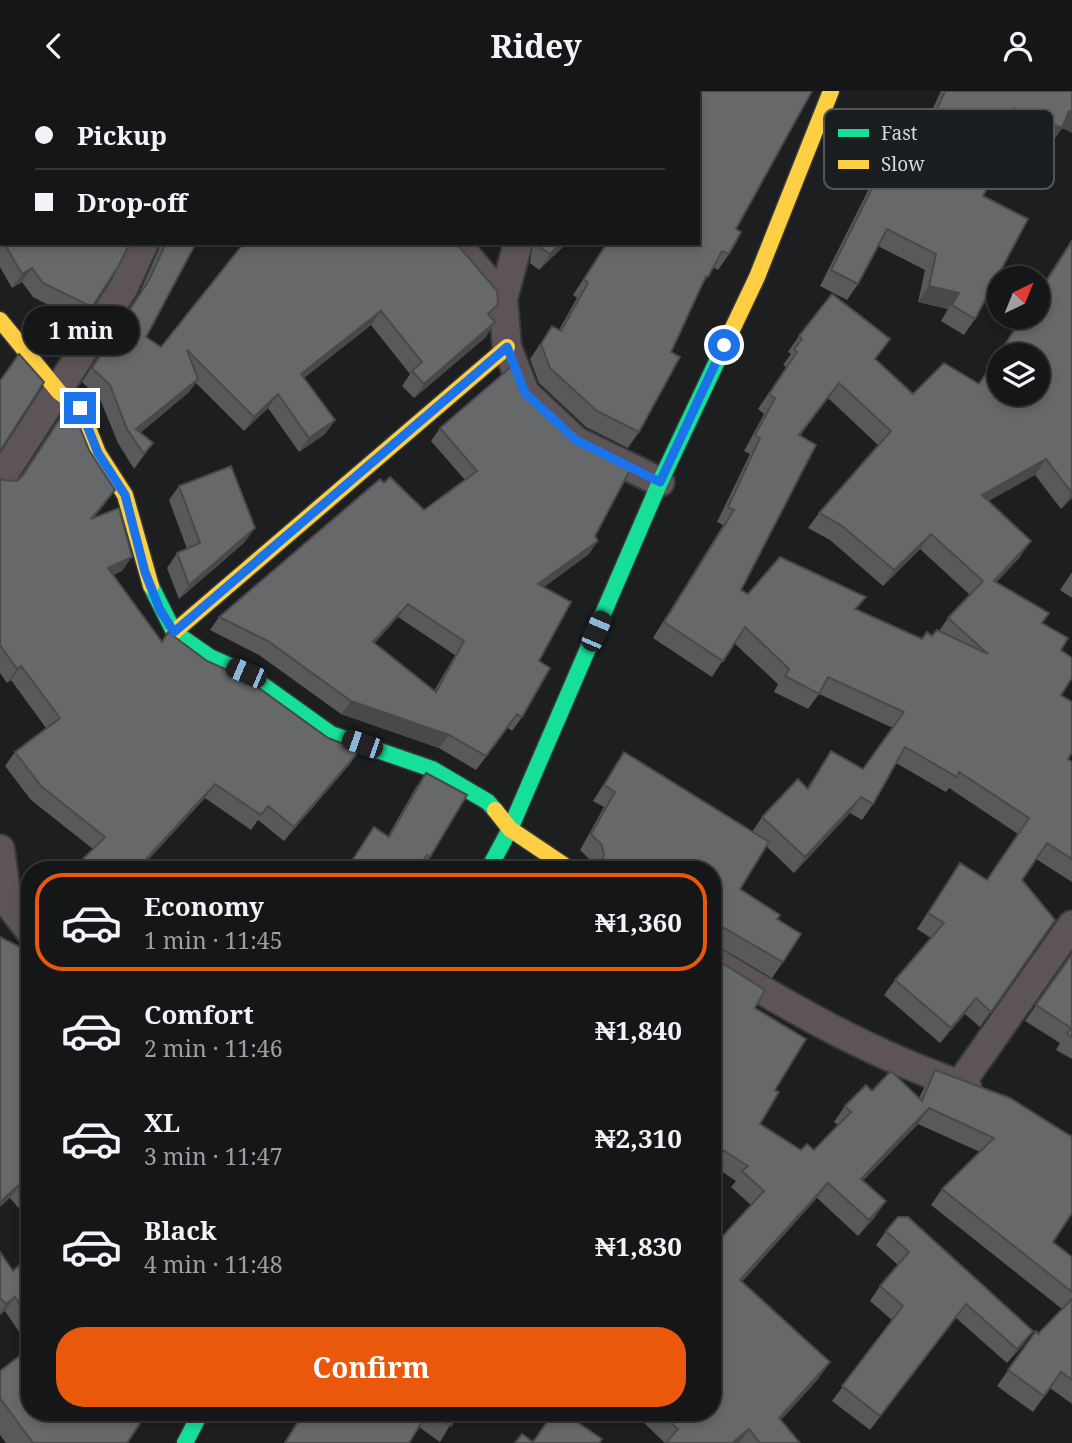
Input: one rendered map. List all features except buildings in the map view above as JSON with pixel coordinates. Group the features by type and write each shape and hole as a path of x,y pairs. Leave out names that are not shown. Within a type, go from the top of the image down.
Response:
{"street":[{"path":"493,861 510,829 660,482 757,277 831,91"},
{"path":"0,481 29,432 60,392 124,287 143,245"},
{"path":"458,245 503,299"},
{"path":"517,245 503,299 507,347 525,393 576,440 660,482"},
{"path":"0,320 60,392 80,408 98,453 125,495 145,572 160,610 174,632 210,657 246,673 331,734 432,769 488,802 510,829 558,861"},
{"path":"174,632 507,347"},
{"path":"0,849 7,901 21,919"},
{"path":"960,1084 1072,925"},
{"path":"721,966 776,1000 865,1046 995,1095"},
{"path":"186,1443 197,1421"}],"traffic: fast":[{"path":"493,861 510,829 660,482 720,355"},
{"path":"151,586 174,632 210,657 246,673 331,734 432,769 488,802 495,810"},
{"path":"185,1443 196,1421"}],"traffic: slow":[{"path":"720,355 757,277 831,91"},
{"path":"0,320 59,392 80,408 98,453 125,495 151,586"},
{"path":"174,632 507,347"},
{"path":"495,810 510,829 558,861"}],"route":[{"path":"80,408 98,453 125,495 145,572 160,610 174,632 507,347 525,393 576,440 660,482 724,345"}]}
